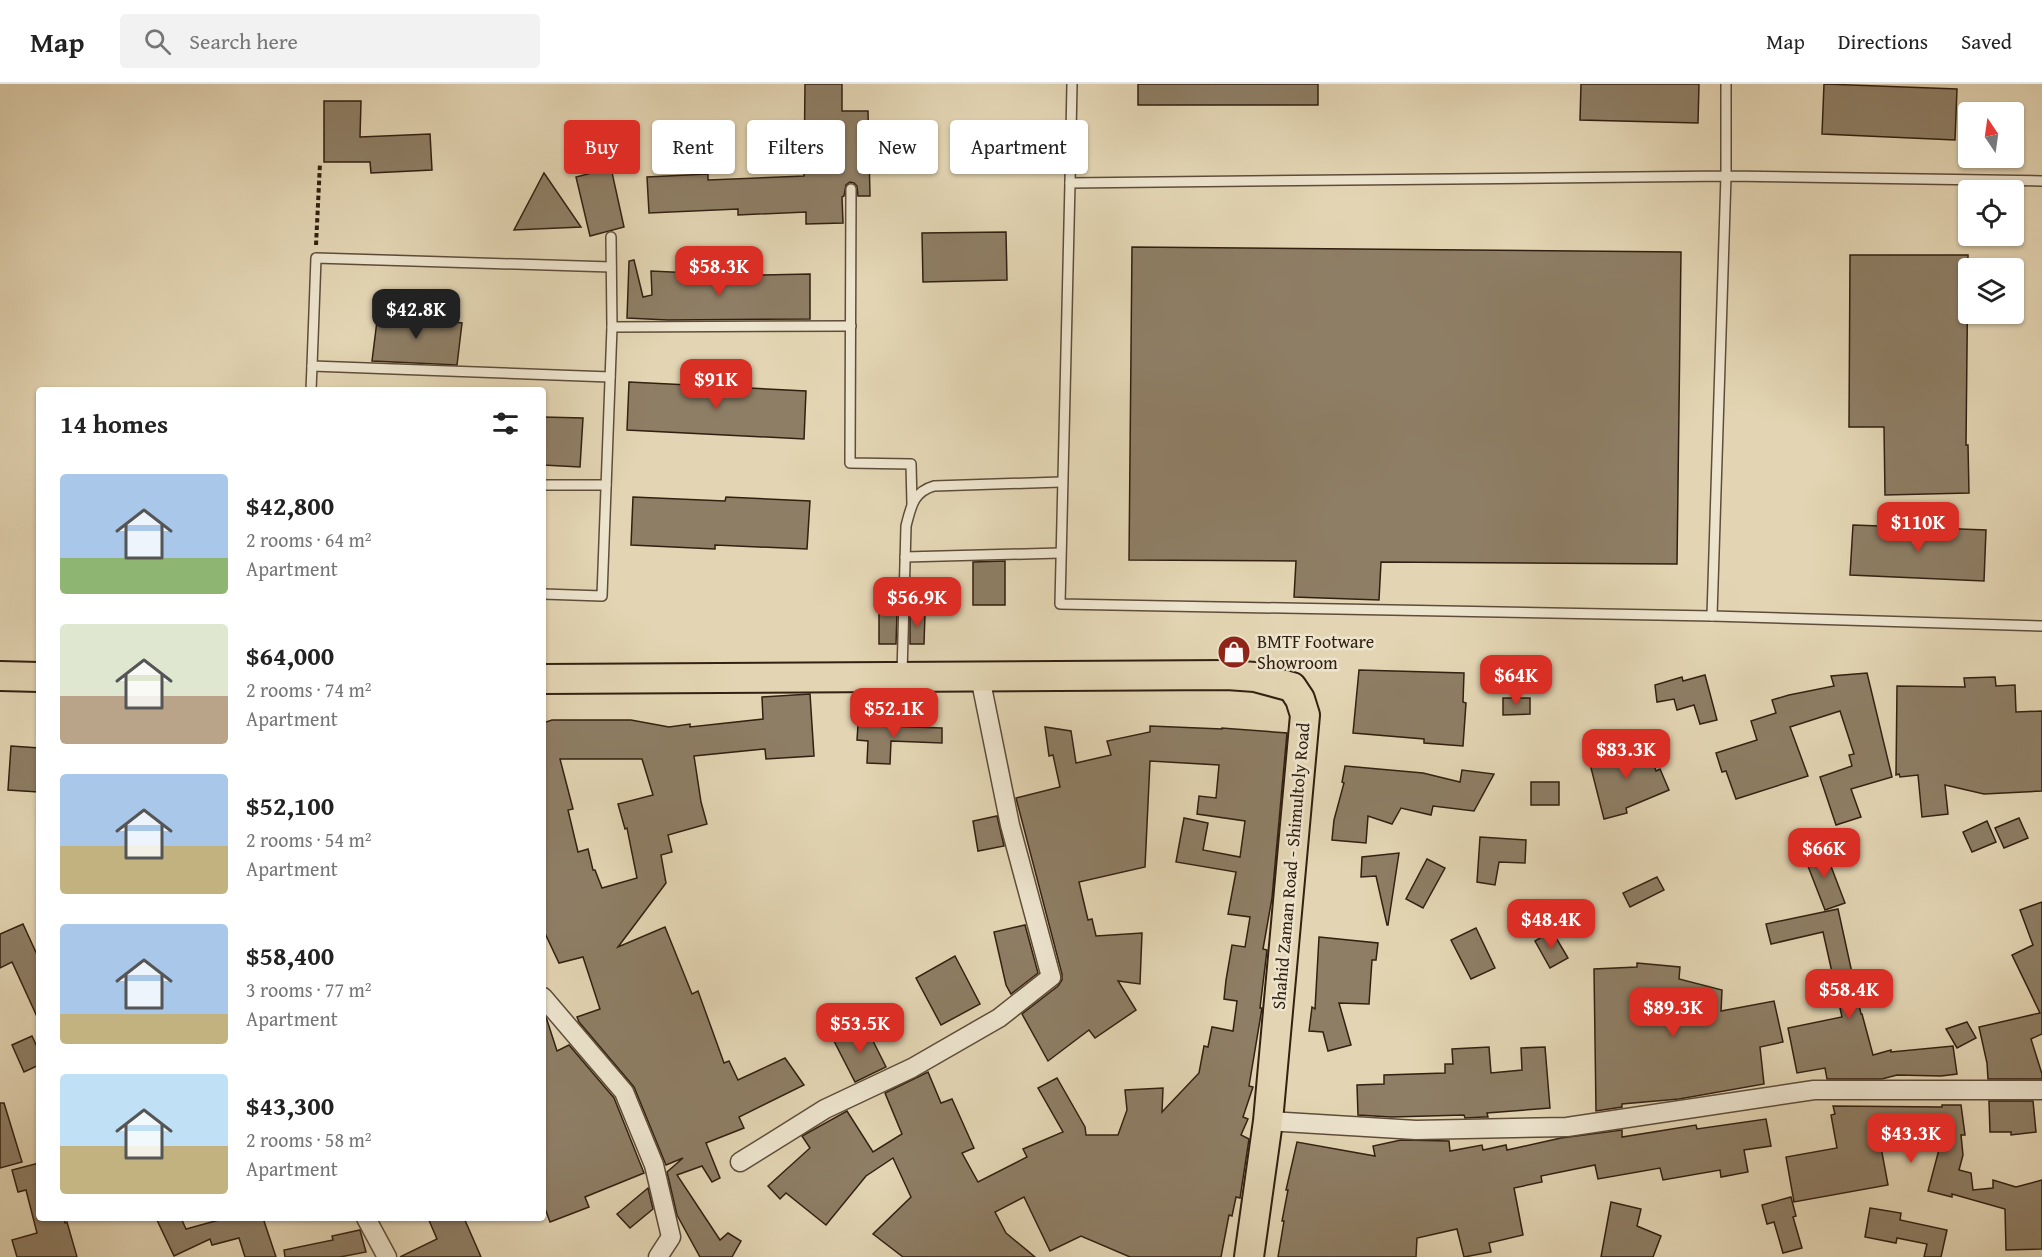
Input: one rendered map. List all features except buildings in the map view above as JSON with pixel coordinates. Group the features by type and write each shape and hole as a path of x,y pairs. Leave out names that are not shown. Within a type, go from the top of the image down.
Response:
{"main road":[{"name":"Shahid Zaman Road - Shimultoly Road","path":"546,679 1227,675 1255,677 1292,687 1300,699 1305,715 1268,1121 1249,1257"},
{"path":"0,676 36,677"}],"street":[{"path":"740,1162 825,1109 912,1068 999,1018 1051,977 1010,825 980,676"},
{"path":"546,1001 624,1092 654,1165 671,1236 658,1257"},
{"path":"1268,1121 1416,1130 1567,1127 1814,1090 2042,1090"},
{"path":"368,1221 387,1257"}],"lane":[{"path":"1072,84 1061,482 1060,604 1712,616 2042,626"},
{"path":"1712,616 1726,176 1726,84"},
{"path":"1070,183 1726,176 2042,182"},
{"path":"852,189 850,463 911,464 912,504"},
{"path":"546,594 602,596 612,327 611,237"},
{"path":"310,387 316,258 611,267"},
{"path":"612,327 851,326"},
{"path":"312,366 610,377"},
{"path":"902,677 906,526 917,494 934,486 1061,482"},
{"path":"546,485 606,485"},
{"path":"905,557 1060,553"}],"path":[{"path":"316,258 320,163"}],"place":[{"name":"BMTF Footware Showroom","path":"1234,652"}]}
